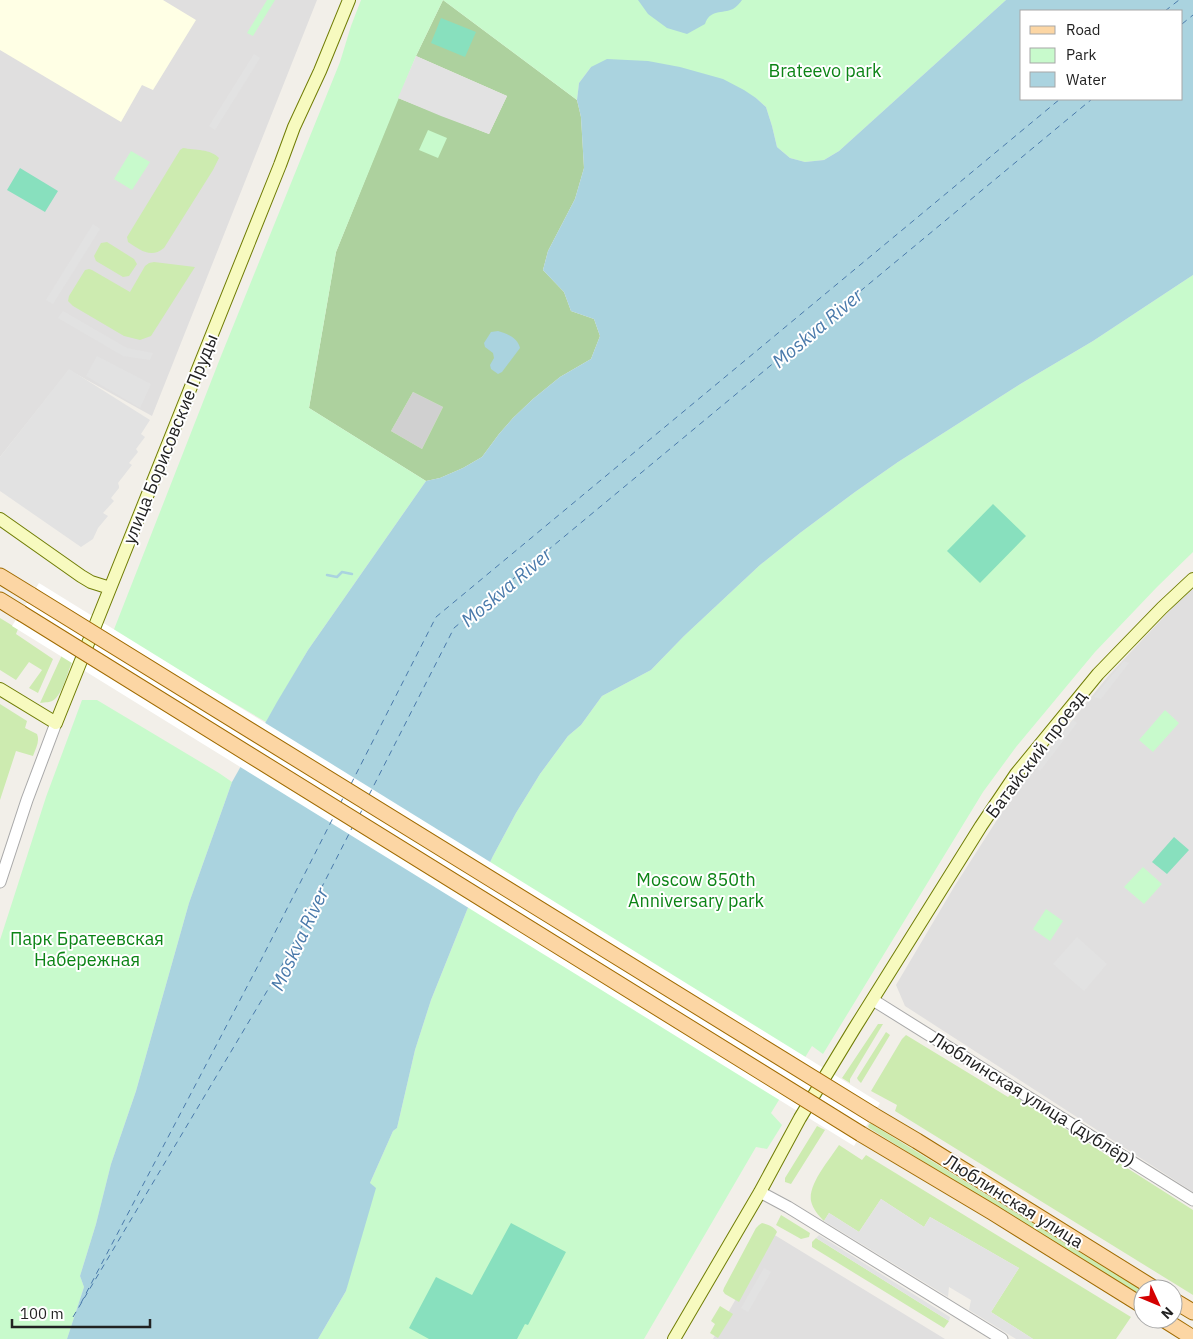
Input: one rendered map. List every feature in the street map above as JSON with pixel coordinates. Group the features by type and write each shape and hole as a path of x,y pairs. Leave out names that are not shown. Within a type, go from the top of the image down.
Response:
{"main road":[{"name":"улица Борисовские Пруды","path":"56,723 294,127 320,71 349,0"},
{"path":"0,519 81,576 110,588"},
{"name":"Люблинская улица","path":"0,576 1139,1279"},
{"name":"Батайский проезд","path":"674,1339 760,1192 800,1118 981,826 1016,774 1102,670 1193,579"},
{"name":"Люблинская улица","path":"0,600 861,1134 984,1207 1133,1300"},
{"path":"0,689 56,723"},
{"path":"1179,1329 1193,1338"}],"street":[{"name":"улица Борисовские Пруды","path":"0,882 27,800 56,723"},
{"name":"Люблинская улица (дублёр)","path":"873,1000 1193,1200"},
{"path":"760,1192 788,1207 1002,1339"}],"shaded area":[{"path":"0,0 317,0 152,416 69,370 0,457"},
{"path":"0,0 163,0 196,20 153,90 142,85 121,122 0,50"},
{"path":"254,54 260,58 215,130 209,126"},
{"path":"416,56 507,96 489,134 398,98"},
{"path":"93,224 100,229 53,304 46,300"},
{"path":"63,311 127,348 153,353 150,360 123,356 58,318"},
{"path":"97,356 151,384 140,408 86,376"},
{"path":"69,369 150,420 141,434 145,437 136,449 138,452 129,463 132,465 118,483 119,488 111,498 114,501 103,513 108,516 98,528 93,539 81,547 0,491 0,457"},
{"path":"413,392 443,407 422,449 391,431"},
{"path":"1193,589 1193,1192 905,1006 896,985 954,887 1018,787 1109,675 1178,602"},
{"path":"1124,661 1129,663 1101,699 1094,697"},
{"path":"1073,720 1077,723 1040,771 1036,767"},
{"path":"1077,937 1107,964 1084,991 1053,964"},
{"path":"881,1199 924,1227 930,1217 1019,1268 991,1312 1033,1339 1016,1339 969,1310 971,1300 949,1287 948,1297 824,1221 829,1213 859,1232"},
{"path":"773,1234 945,1339 713,1339"},
{"path":"819,1235 950,1317 949,1321 816,1238"},
{"path":"764,1268 771,1272 748,1312 741,1308"}],"green space":[{"path":"267,0 275,0 253,36 247,33"},
{"path":"361,0 443,0 416,56 336,252 309,408 426,481 308,650 266,722 113,632 221,356 340,62"},
{"path":"443,0 577,100 581,117 584,168 575,199 548,251 543,270 564,292 571,311 594,319 600,336 591,359 560,377 533,399 513,418 482,457 440,478 426,481 309,408 336,252 398,98 489,134 507,96 416,56","holes":["413,392 443,407 422,449 391,431"]},
{"name":"Brateevo park","path":"443,0 1006,0 839,151 824,160 805,162 790,158 777,147 766,107 756,98 591,67 579,83 577,100"},
{"path":"441,18 476,32 465,57 431,43"},
{"path":"428,130 447,138 438,158 419,150"},
{"path":"183,148 207,151 219,158 164,248 155,253 146,252 128,242 127,237"},
{"path":"131,151 150,162 132,190 114,179"},
{"path":"20,168 58,191 45,212 7,190"},
{"path":"107,242 134,259 137,264 129,276 123,277 96,261 94,256 101,243"},
{"path":"154,262 195,267 151,336 140,340 124,336 73,306 68,301 69,296 85,270 92,270 130,292 145,266"},
{"name":"Moscow 850th Anniversary park","path":"1193,275 1193,552 1095,652 1016,747 983,792 823,1054 812,1046 771,1113 782,1125 767,1149 756,1147 644,1339 318,1339 346,1291 370,1183 393,1131 397,1128 415,1050 431,1000 467,910 516,813 540,774 568,736 581,725 602,696 651,670 684,636 760,565 855,492 898,462 1022,383 1093,341"},
{"path":"993,504 1026,536 980,583 947,551"},
{"path":"0,618 18,629 16,634 53,659 38,693 29,688 42,670 29,662 16,680 0,670"},
{"path":"62,655 72,662 63,687 58,696 53,700 40,703"},
{"name":"Парк Братеевская Набережная","path":"82,700 97,700 232,782 189,903 136,1091 111,1164 96,1224 80,1276 84,1287 67,1339 0,1339 0,940 46,797"},
{"path":"0,704 27,721 25,728 37,734 38,739 33,756 16,751 0,800"},
{"path":"1165,710 1179,723 1153,752 1139,740"},
{"path":"1174,837 1189,850 1167,874 1152,862"},
{"path":"1143,867 1162,884 1144,904 1124,887"},
{"path":"1046,909 1063,921 1050,941 1033,929"},
{"path":"878,1024 883,1024 850,1079 850,1083 842,1078"},
{"path":"886,1032 890,1035 861,1083 857,1078"},
{"path":"906,1035 1008,1097 1011,1094 1193,1210 1193,1295 1183,1289 1183,1279 1167,1279 895,1111 897,1105 871,1091"},
{"path":"870,1123 1133,1285 1133,1291 869,1128"},
{"path":"817,1126 825,1130 791,1184 785,1182 785,1178"},
{"path":"839,1145 862,1160 866,1155 1131,1317 1116,1339 1033,1339 991,1312 1019,1268 930,1217 924,1227 881,1199 859,1232 829,1213 824,1221 813,1207 811,1194 820,1172"},
{"path":"781,1215 810,1233 809,1237 801,1239 776,1225"},
{"path":"511,1223 566,1252 528,1325 525,1324 517,1339 429,1339 409,1328 436,1277 472,1295"},
{"path":"762,1223 773,1227 777,1232 739,1302 723,1291 756,1228"},
{"path":"816,1238 949,1321 944,1328 812,1247 812,1242"},
{"path":"720,1306 733,1314 718,1338 710,1333 715,1324 711,1321"}],"water":[{"path":"638,0 742,0 733,9 713,14 707,19 705,24 687,34 667,28 648,14"},
{"name":"Moskva River","path":"1006,0 1193,0 1193,275 1093,341 1022,383 898,462 855,492 760,565 684,636 651,670 602,696 581,725 568,736 540,774 516,813 467,910 431,1000 415,1050 397,1128 393,1131 370,1183 376,1188 346,1291 318,1339 67,1339 84,1287 80,1276 96,1224 111,1164 136,1091 189,903 232,782 308,650 426,481 440,478 482,457 513,418 533,399 560,377 591,359 600,336 594,319 571,311 564,292 543,270 548,251 575,199 584,168 581,117 577,100 579,83 591,67 607,59 648,61 680,67 723,79 744,90 766,107 777,147 790,158 805,162 824,160 839,151"},
{"path":"498,331 515,339 520,348 502,372 498,374 491,369 490,365 494,358 493,353 485,347 484,343 491,332"}],"pier":[{"path":"39,583 880,1103 854,1146 12,626"}],"waterway":[{"path":"327,575 337,577 342,572 352,574"}],"ferry route":[{"path":"1166,10 1179,0"},
{"path":"1183,23 1193,15"},
{"path":"351,784 436,617 1059,100"},
{"path":"369,795 454,628 1091,100"},
{"path":"340,804 344,796"},
{"path":"359,816 363,808"},
{"path":"81,1303 261,960 334,816"},
{"path":"73,1317 279,971 352,828"}]}
